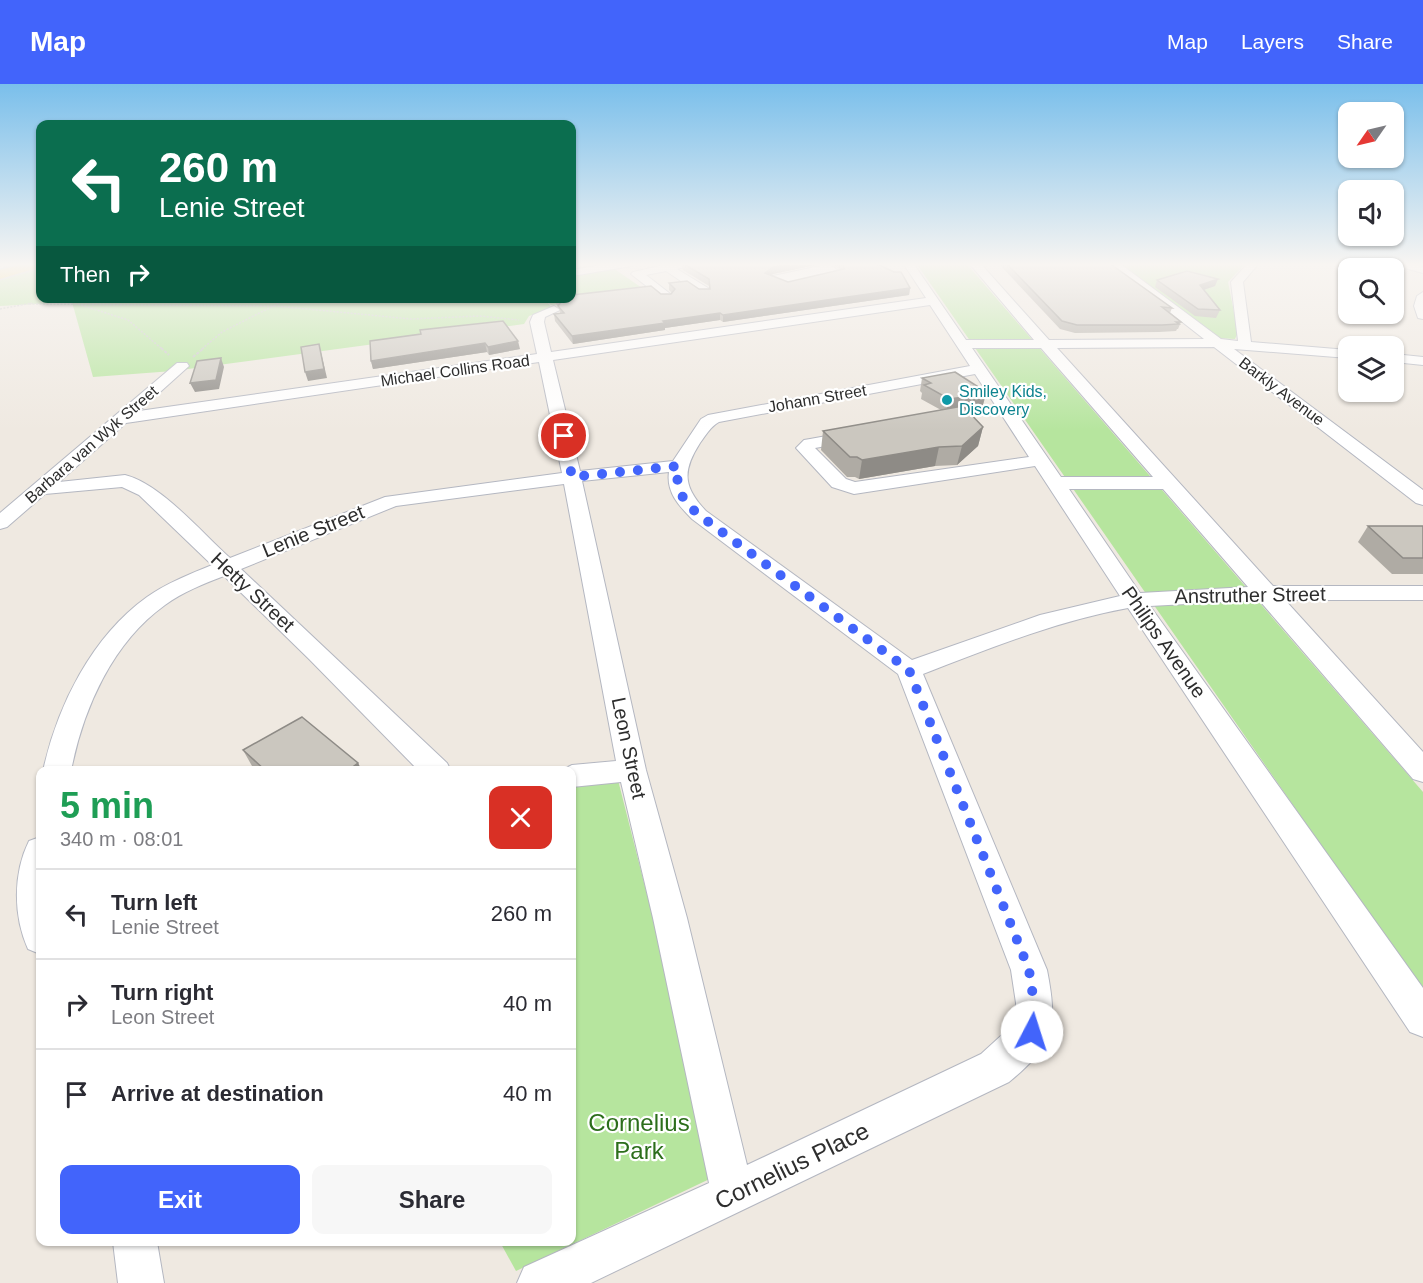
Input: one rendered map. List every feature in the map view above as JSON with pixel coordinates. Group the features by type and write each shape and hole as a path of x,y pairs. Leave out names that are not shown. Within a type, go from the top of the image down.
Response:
{"street":[{"name":"Leon Street","path":"537,319 547,356 632,770 670,918 733,1194"},
{"name":"Michael Collins Road","path":"120,419 807,319"},
{"name":"Philips Avenue","path":"946,319 1134,600 1423,1019"},
{"path":"1024,319 1423,771"},
{"name":"Barkly Avenue","path":"1185,319 1423,499"},
{"path":"1242,319 1245,345"},
{"path":"964,344 1217,343 1338,353"},
{"path":"1404,359 1423,361"},
{"name":"Barbara van Wyk Street","path":"0,523 182,366"},
{"name":"Johann Street","path":"678,466 707,422 720,415 981,369"},
{"path":"870,433 813,443 806,448 839,483 854,488 1042,460"},
{"path":"678,466 677,486 681,496 699,515 909,670"},
{"name":"Lenie Street","path":"58,766 63,741 80,696 95,671 151,605 174,590 225,566 392,501 572,477 678,466"},
{"name":"Hetty Street","path":"39,489 113,481 133,483 153,496 432,766"},
{"path":"1057,483 1169,483"},
{"name":"Anstruther Street","path":"909,670 1050,620 1112,603 1266,593 1423,593"},
{"name":"Cornelius Place","path":"540,1283 733,1194 994,1068 1018,1051 1032,1032 1036,1016 1029,970 909,670"},
{"path":"576,776 632,770"},
{"path":"36,879 33,900 36,924"},
{"path":"136,1246 141,1283"}],"path":[{"path":"125,319 182,366 222,332 249,319"},
{"path":"515,319 522,322"}],"green space":[{"path":"77,319 527,319 524,324 173,371 93,377"},
{"path":"955,319 1014,319 1423,792 1423,992"},
{"path":"1192,319 1235,319 1238,332 1235,339 1218,338"},
{"name":"Cornelius Park","path":"617,776 718,1175 576,1242 576,779"},
{"name":"Cornelius Park","path":"502,1246 569,1246 516,1271"}],"building":[{"path":"558,319 678,319 663,321 665,323 572,336"},
{"path":"1060,319 1177,319 1181,322 1162,325 1077,325"},
{"path":"503,321 518,341 488,347 485,343 371,361 370,341 421,334 420,330"},
{"path":"319,344 324,369 305,372 301,347"},
{"path":"221,358 216,380 190,383 197,361"},
{"path":"955,372 986,394 949,399 924,385 931,383 922,378"},
{"path":"963,406 983,427 962,446 939,447 862,460 850,457 823,431"},
{"path":"1368,526 1423,526 1423,558 1403,558"},
{"path":"302,717 358,763 354,766 261,766 243,750"}],"place":[{"name":"Smiley Kids, Discovery","path":"947,400"}],"route":[{"path":"564,436 572,477 678,466 677,486 681,496 699,515 909,670 1029,970 1036,1016 1032,1032"}]}
